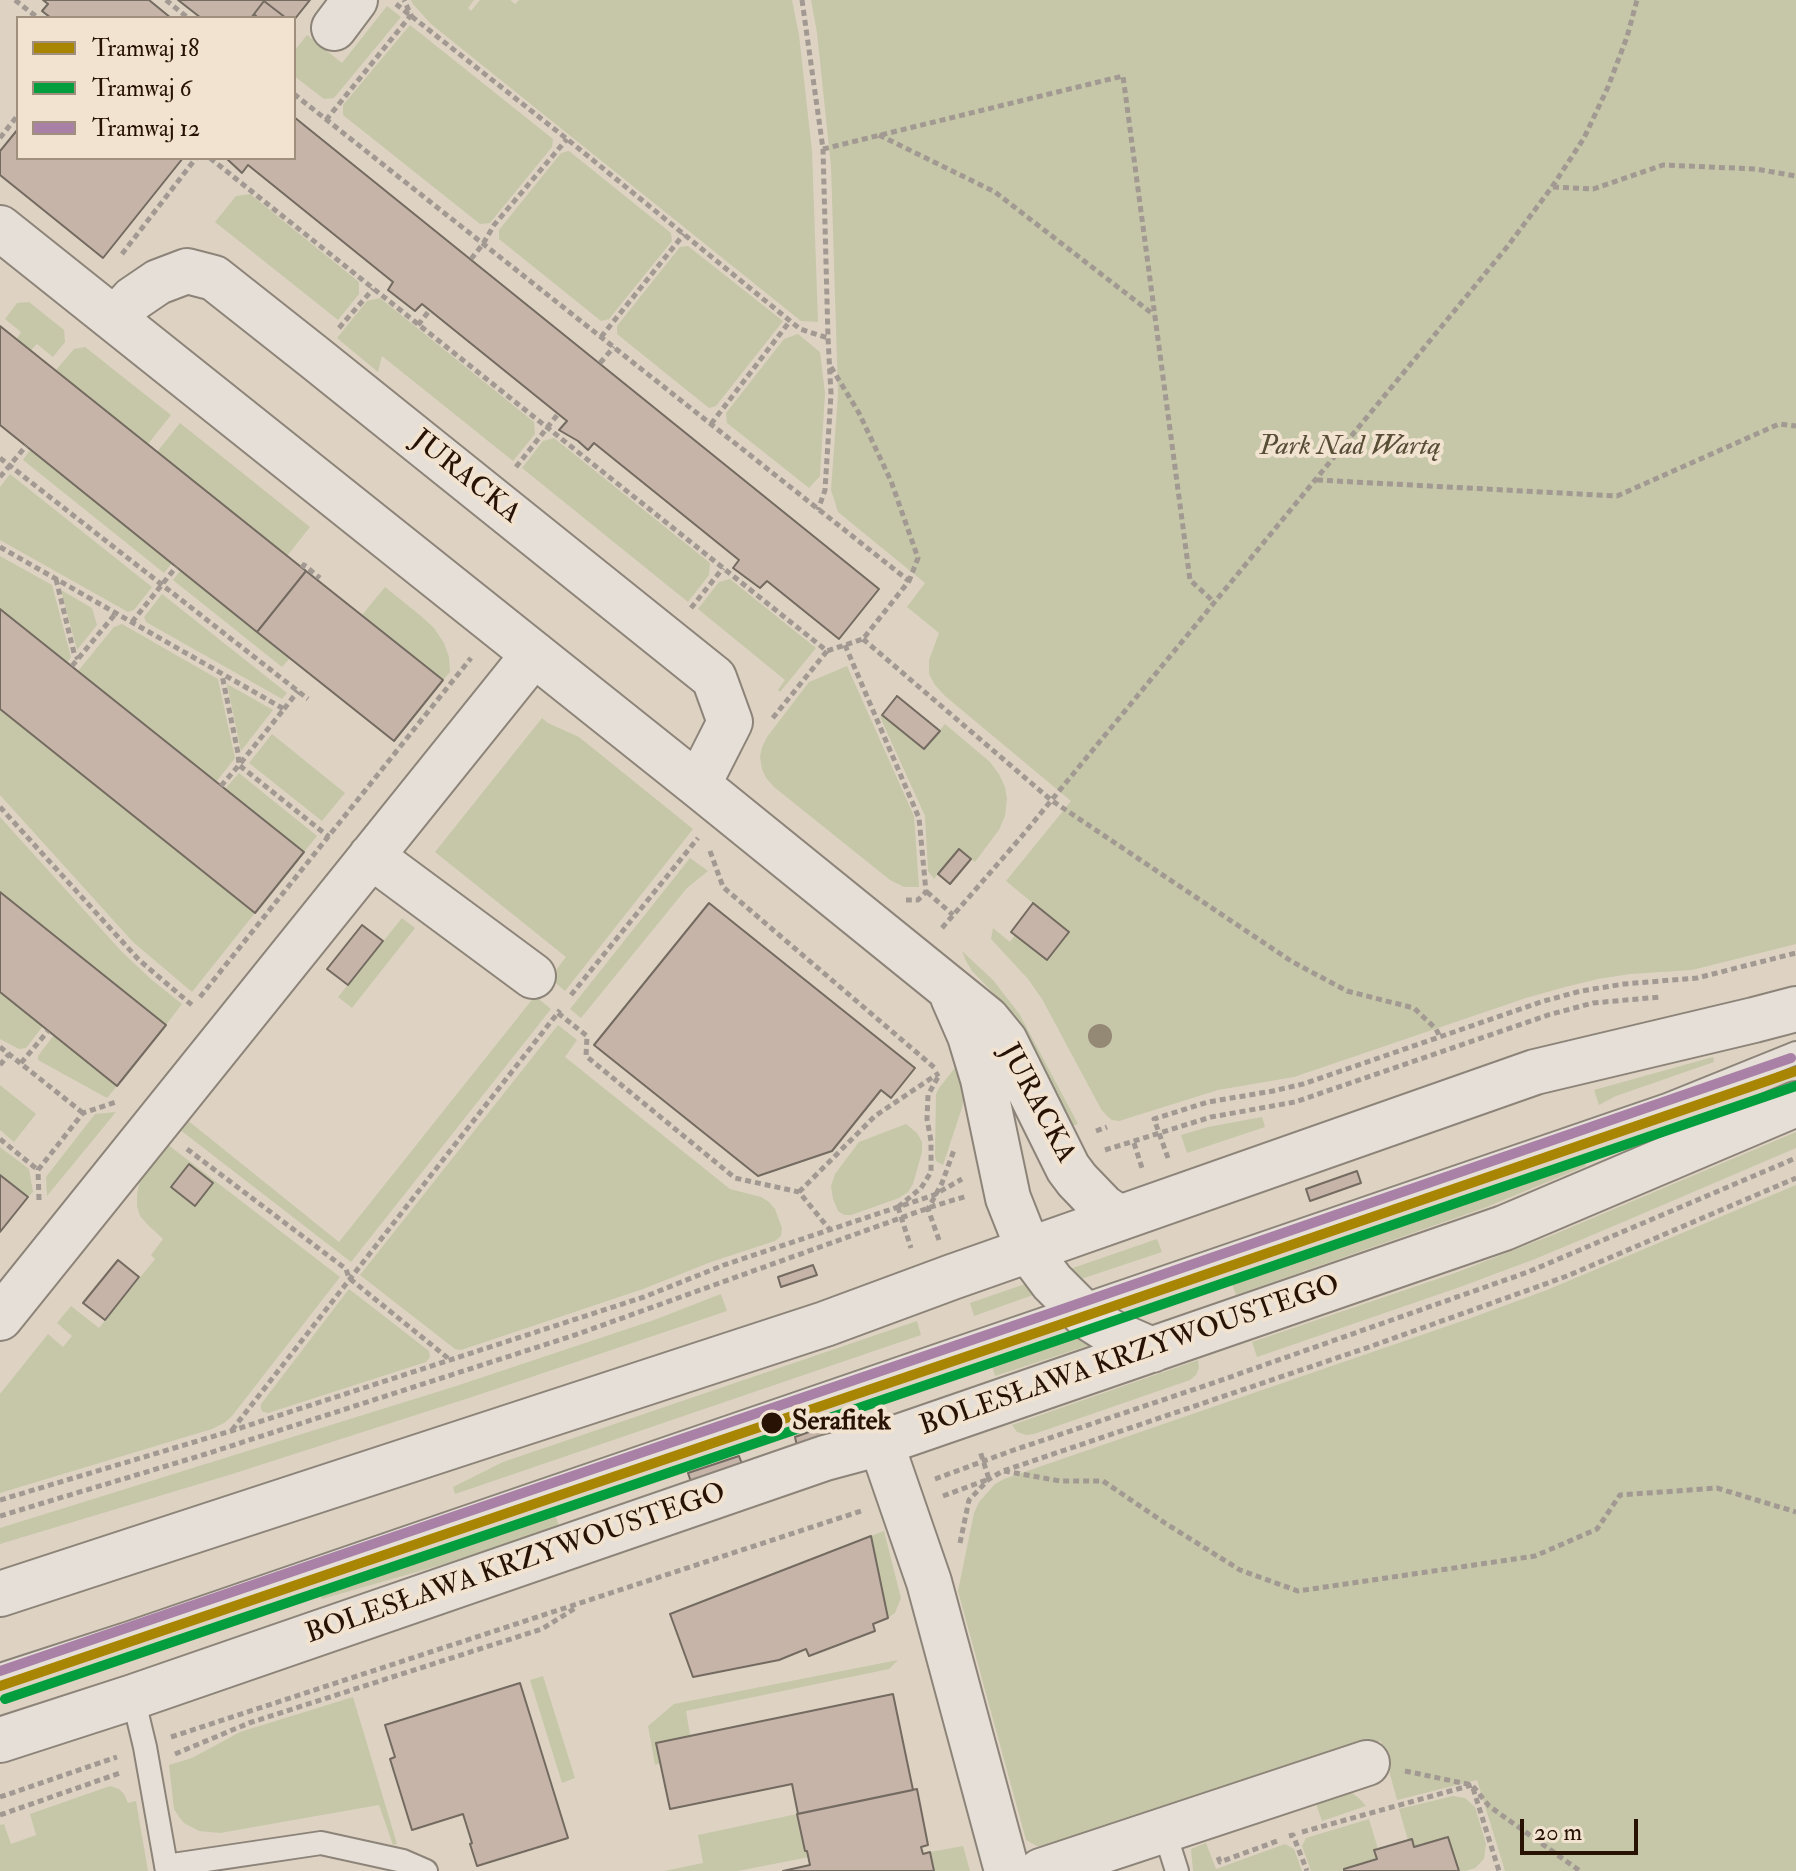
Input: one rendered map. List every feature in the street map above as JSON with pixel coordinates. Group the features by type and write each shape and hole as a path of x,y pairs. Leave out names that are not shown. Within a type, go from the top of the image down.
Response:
{"street":[{"name":"JURACKA","path":"0,228 987,1019 1005,1041 1068,1168 1103,1207 1119,1218"},
{"name":"JURACKA","path":"115,319 133,299 158,282 187,271 214,278 490,498 714,678 730,722 698,785"},
{"path":"0,1318 534,654"},
{"path":"371,856 533,976"},
{"name":"JURACKA","path":"951,991 970,1036 983,1079 1008,1198 1029,1251 1052,1282 1100,1326 1152,1350"},
{"path":"0,1594 810,1329 1535,1072 1796,1009"},
{"name":"BOLESŁAWA KRZYWOUSTEGO","path":"0,1740 825,1458 881,1443 1504,1228 1796,1104"},
{"path":"881,1443 915,1491 929,1582 1007,1871"},
{"path":"1041,1871 1367,1763"}],"lane":[{"path":"0,1675 1667,1105 1796,1053"},
{"path":"1667,1105 1796,1069"},
{"path":"133,1697 167,1869 321,1843 403,1861 426,1871"},
{"path":"1164,1830 1177,1871"}],"path":[{"path":"15,0 35,16"},
{"path":"166,0 186,16"},
{"path":"389,0 567,139 800,329 828,338"},
{"path":"404,0 411,15"},
{"path":"802,0 823,149 831,394 825,490 818,510"},
{"path":"845,645 919,818 926,892 953,915 1316,480 1507,247 1552,187 1584,138 1608,87 1637,0"},
{"path":"326,120 411,15"},
{"path":"823,149 1123,76 1190,580 1214,602"},
{"path":"296,96 909,581"},
{"path":"0,138 16,118"},
{"path":"879,135 995,192 1155,316"},
{"path":"471,259 494,225 567,139"},
{"path":"116,262 194,160"},
{"path":"212,160 827,651"},
{"path":"1552,187 1593,189 1663,165 1756,169 1796,176"},
{"path":"601,337 684,234"},
{"path":"418,325 429,311"},
{"path":"711,424 790,321"},
{"path":"600,363 614,347"},
{"path":"772,720 827,651 863,639 909,581 918,558 891,481 859,413 830,365"},
{"path":"490,498 558,414"},
{"path":"1316,480 1617,496 1779,424 1796,426"},
{"path":"0,477 26,446"},
{"path":"0,458 308,699"},
{"path":"0,547 284,709"},
{"path":"303,566 320,578"},
{"path":"132,622 176,567"},
{"path":"56,579 78,659"},
{"path":"72,666 116,613"},
{"path":"863,639 1051,800 1291,961 1347,991 1414,1008 1440,1037"},
{"path":"0,807 139,960 193,1006 477,651"},
{"path":"222,674 239,765 357,858 371,856"},
{"path":"221,786 298,691"},
{"path":"231,1431 703,832"},
{"path":"708,846 723,887 940,1073"},
{"path":"901,899 918,900 926,892"},
{"path":"1154,1119 1208,1102 1303,1084 1581,991 1697,978 1796,953"},
{"path":"533,976 535,992 587,1036 586,1056 735,1178 799,1192 830,1230"},
{"path":"21,1063 48,1031"},
{"path":"0,1047 83,1113"},
{"path":"0,1065 9,1054"},
{"path":"799,1192 875,1116 940,1073"},
{"path":"0,1500 231,1431 644,1297 724,1265 898,1207 921,1188 931,1172 928,1095 940,1073"},
{"path":"30,1212 40,1199 38,1170 83,1113 115,1103 125,1091"},
{"path":"115,1103 155,1126 346,1269 349,1278 450,1360"},
{"path":"0,1139 38,1170"},
{"path":"0,1797 146,1755 915,1491 937,1477 1514,1277 1796,1158"},
{"path":"957,1556 969,1500 989,1479 1003,1471 1492,1304 1581,1270 1796,1178"},
{"path":"0,1516 206,1454 575,1335 928,1209"},
{"path":"1003,1471 1060,1481 1103,1481 1240,1570 1298,1591 1535,1556 1597,1529 1620,1495 1717,1488 1796,1512"},
{"path":"0,1815 146,1755 194,1747 249,1723 542,1629 583,1603"},
{"path":"1367,1763 1472,1785 1489,1806 1580,1871"},
{"path":"1293,1835 1472,1785"},
{"path":"1472,1785 1499,1871"}],"green space":[{"path":"411,0 474,0 468,8 471,11 480,0 510,0 515,4 519,0 792,0 812,151 818,322 801,321 431,24"},
{"name":"Park Nad Wartą","path":"811,0 1796,0 1796,944 1692,970 1630,974 1565,987 1294,1077 1218,1090 1119,1121 1106,1115 1042,999 991,939 993,928 1010,942 1015,935 1047,960 1069,933 1006,881 1071,801 935,685 929,674 929,660 939,633 907,607 925,583 838,512 831,490 838,394 831,166"},
{"path":"387,6 401,17 334,98 324,99 296,78 296,49 307,35 342,63"},
{"path":"410,25 553,139 552,147 490,223 480,224 343,115 343,105"},
{"path":"569,151 671,233 672,241 609,319 601,321 499,239 499,230 561,153"},
{"path":"250,194 359,282 359,294 338,320 215,222 236,196"},
{"path":"688,246 783,321 716,406 709,408 617,334 617,326 680,247"},
{"path":"380,298 534,422 535,434 513,461 382,356 378,372 337,338 367,301"},
{"path":"29,302 64,330 65,342 53,357 37,344 31,350 17,339 21,332 5,319 17,303"},
{"path":"798,334 820,352 825,393 820,476 809,488 727,423 726,413 784,339"},
{"path":"85,347 171,415 148,444 56,370 74,349"},
{"path":"180,423 310,527 287,556 157,452"},
{"path":"554,438 710,563 709,575 688,602 522,468 543,441"},
{"path":"30,450 172,563 164,573 23,460"},
{"path":"10,474 152,587 134,610 128,612 0,540 0,487"},
{"path":"0,556 52,585 71,657 67,663 0,609"},
{"path":"181,570 290,658 282,667 173,580"},
{"path":"730,579 816,648 780,692 778,690 785,680 698,609 719,582"},
{"path":"385,587 434,628 444,643 450,672 443,680 362,615"},
{"path":"61,590 92,608 97,625 77,650"},
{"path":"162,594 287,693 282,699 146,622 144,617"},
{"path":"122,624 218,679 235,758 216,782 78,671 114,627"},
{"path":"847,666 914,816 919,887 904,887 890,880 774,787 762,769 760,757 767,737 809,682"},
{"path":"227,684 273,710 241,751"},
{"path":"0,709 255,913 192,992 133,942 0,795"},
{"path":"882,715 924,749 945,724 990,762 999,774 1007,799 1005,816 999,830 975,862 959,849 934,879 928,871 925,816 880,717"},
{"path":"542,718 579,737 693,829 565,991 550,978 566,957 435,852"},
{"path":"272,734 345,793 322,821 249,763"},
{"path":"239,773 317,836 304,852 225,789"},
{"path":"0,817 122,952 182,1004 166,1025 0,892"},
{"path":"690,858 708,871 687,888 581,1018 570,1009"},
{"path":"402,918 415,928 352,1008 338,997"},
{"path":"962,951 993,980 1020,1015 1078,1124 1063,1129 1013,1019 1001,1001 972,971"},
{"path":"0,992 43,1026 26,1048 19,1049 0,1039"},
{"path":"535,996 551,1009 351,1262 179,1129 186,1119 339,1242"},
{"path":"558,1025 577,1040 565,1057 730,1189 769,1202 782,1228 781,1236 775,1241 643,1289 461,1350 455,1349 360,1275"},
{"path":"54,1035 117,1086 107,1098 38,1060"},
{"path":"1713,1057 1714,1062 1616,1096 1599,1105 1594,1090"},
{"path":"958,1064 964,1097 943,1165 936,1161 935,1155 936,1094"},
{"path":"0,1085 36,1114 14,1142 0,1130"},
{"path":"116,1112 47,1196 46,1177 95,1114"},
{"path":"1262,1117 1265,1127 1187,1153 1181,1135"},
{"path":"906,1124 922,1142 922,1152 908,1192 851,1215 838,1211 831,1186 835,1174 859,1142"},
{"path":"1796,1132 1796,1148 1535,1259 1257,1357 1252,1342 1455,1273"},
{"path":"167,1144 340,1277 224,1423 0,1493 0,1394 48,1334 63,1347 72,1336 57,1323 71,1306 99,1328 155,1259 151,1255 163,1239 140,1216 137,1195 145,1172"},
{"path":"0,1147 29,1169 33,1192 28,1197 0,1175"},
{"path":"1584,1161 1586,1166 1484,1208 1236,1295 1231,1281"},
{"path":"1796,1185 1796,1871 1505,1871 1477,1780 1397,1800 1381,1741 1076,1841 1053,1847 1037,1846 1026,1840 958,1591 974,1513 979,1502 995,1484 1547,1290"},
{"path":"1157,1239 1162,1252 1075,1281 1067,1270"},
{"path":"1025,1284 1033,1295 974,1316 970,1303"},
{"path":"349,1289 429,1351 430,1357 426,1362 268,1413 263,1412 261,1404"},
{"path":"721,1294 727,1311 229,1475 0,1544 0,1528 453,1387 654,1320"},
{"path":"917,1321 921,1335 455,1494 453,1487 503,1462"},
{"path":"1076,1335 1093,1344 995,1376 991,1363"},
{"path":"1198,1360 1199,1368 1190,1380 1034,1434 1017,1432 1012,1425"},
{"path":"554,1510 559,1527 322,1599 320,1594 532,1521"},
{"path":"884,1531 901,1598 895,1613 888,1618 871,1536"},
{"path":"898,1660 889,1669 686,1711 690,1735 656,1743 660,1763 655,1765 648,1726 674,1704"},
{"path":"543,1676 575,1778 562,1783 530,1680"},
{"path":"353,1697 397,1844 393,1845 379,1805 220,1833 199,1831 179,1817 174,1809 169,1765 192,1758 240,1732"},
{"path":"110,1786 119,1789 128,1803 136,1801 148,1871 0,1871 0,1825 4,1824 11,1844 36,1835 30,1814"},
{"path":"1347,1789 1366,1806 1322,1821 1313,1795"},
{"path":"1453,1796 1465,1798 1475,1807 1486,1844 1484,1859 1475,1868 1466,1871 1459,1871 1414,1847 1412,1839 1408,1840 1399,1809"},
{"path":"797,1814 809,1857 738,1871 664,1871 703,1863 698,1835"},
{"path":"1369,1819 1378,1849 1374,1851 1377,1859 1344,1871 1311,1871 1302,1846 1306,1838"},
{"path":"1206,1843 1216,1869 1285,1844 1294,1849 1302,1871 1193,1871 1191,1849"},
{"path":"963,1846 970,1871 934,1871 930,1852"}],"building":[{"path":"43,0 149,0 169,16 48,16 42,11 48,4"},
{"path":"178,0 310,0 296,18 283,16 264,1 253,16 198,16"},
{"path":"264,1 283,16 256,16 254,14"},
{"path":"296,119 879,589 839,639 767,581 760,588 733,568 739,560 594,443 588,450 559,430 567,421 422,304 415,311 388,290 393,282 248,165 242,173 228,160 296,160"},
{"path":"16,131 16,160 181,160 103,258 0,175 0,151"},
{"path":"0,326 306,571 257,632 0,425"},
{"path":"306,571 443,680 394,741 257,632"},
{"path":"0,609 304,852 255,913 0,709"},
{"path":"897,696 940,731 924,749 882,715"},
{"path":"959,849 971,859 950,884 938,874"},
{"path":"0,892 166,1025 117,1086 0,992"},
{"path":"709,903 915,1068 891,1098 881,1090 832,1151 758,1176 594,1045"},
{"path":"1033,903 1069,932 1047,960 1011,932"},
{"path":"362,925 383,941 348,985 327,969"},
{"path":"189,1164 213,1183 195,1206 171,1187"},
{"path":"1357,1171 1361,1183 1310,1201 1306,1189"},
{"path":"0,1175 28,1197 0,1232"},
{"path":"118,1260 139,1277 105,1320 83,1303"},
{"path":"813,1265 817,1275 781,1287 778,1277"},
{"path":"845,1419 848,1428 797,1446 795,1437"},
{"path":"739,1456 742,1464 691,1482 688,1473"},
{"path":"871,1536 888,1618 873,1624 875,1631 809,1656 806,1649 779,1660 693,1677 670,1614"},
{"path":"520,1683 568,1838 477,1866 463,1814 412,1830 390,1759 395,1757 385,1725"},
{"path":"893,1694 913,1790 798,1814 792,1784 670,1809 656,1743"},
{"path":"917,1789 928,1845 921,1847 923,1854 930,1852 934,1871 783,1871 810,1865 797,1814"},
{"path":"1448,1837 1459,1871 1344,1871 1377,1859 1374,1850 1412,1839 1414,1847"}],"tram line":[{"name":"12","path":"0,1671 1791,1058"},
{"name":"18","path":"0,1686 1796,1071"},
{"name":"6","path":"5,1699 1796,1086"}],"place":[{"name":"Serafitek","path":"772,1423"}]}
